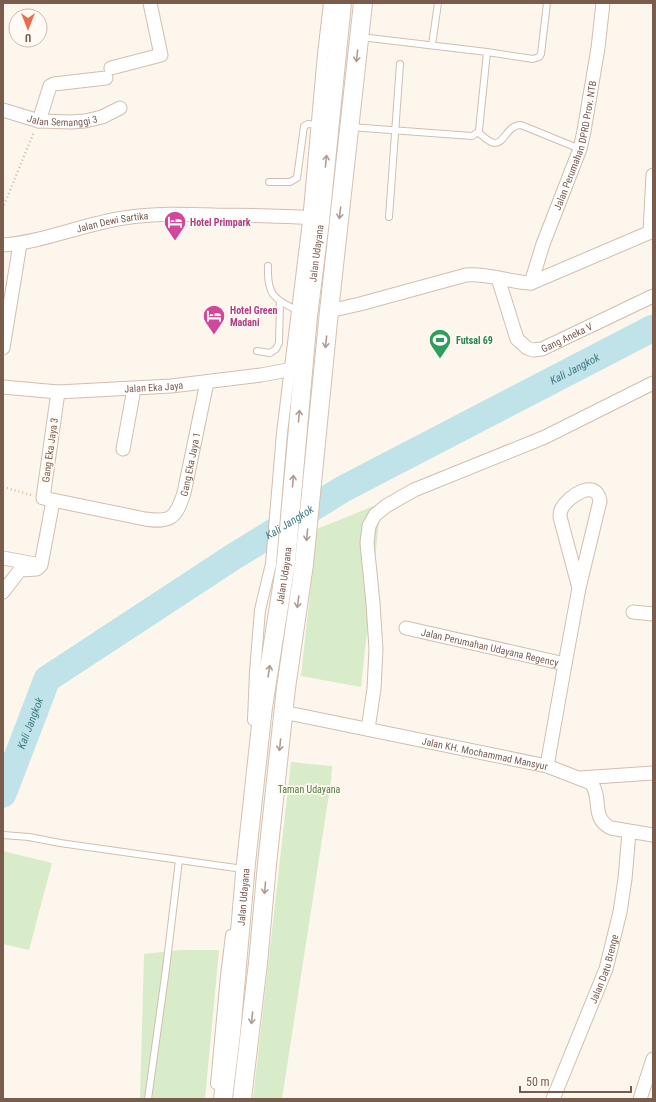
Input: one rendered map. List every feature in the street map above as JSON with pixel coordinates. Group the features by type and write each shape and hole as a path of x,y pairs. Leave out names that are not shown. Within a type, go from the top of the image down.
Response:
{"main road":[{"name":"Jalan Udayana","path":"242,1099 257,971 283,712 288,456 314,218 324,185 342,3"},
{"name":"Jalan Udayana","path":"223,1099 232,1027 241,867 263,707 287,563 315,455 329,311 363,3"},
{"path":"324,185 343,186"},
{"path":"241,867 267,864"}],"street":[{"path":"39,121 50,86 108,73 161,55 150,3"},
{"path":"314,218 323,54 329,3"},
{"name":"Jalan Perumahan DPRD Prov. NTB","path":"531,283 543,244 580,149 598,48 603,3"},
{"name":"Jalan Semanggi 3","path":"3,110 39,121 70,122 85,121 102,117 120,108"},
{"path":"329,311 466,275 474,274 516,282 531,283 652,232 653,174"},
{"name":"Jalan Dewi Sartika","path":"3,246 20,244 87,226 124,218 150,215 181,214 314,218"},
{"path":"3,348 20,244"},
{"name":"Gang Aneka V","path":"498,278 517,339 527,348 533,350 542,349 653,296"},
{"name":"Jalan Eka Jaya","path":"3,387 58,392 134,389 207,382 297,368"},
{"name":"Gang Eka Jaya 1","path":"48,500 145,520 165,520 172,516 178,509 184,493 207,382"},
{"path":"368,730 374,689 376,650 367,543 368,526 375,515 386,506 414,490 545,437 653,383"},
{"path":"123,449 134,389"},
{"name":"Gang Eka Jaya 3","path":"41,565 58,392"},
{"path":"565,664 579,588 600,501 596,491 590,489 581,491 567,502 560,512 560,518 579,588"},
{"path":"3,558 41,565"},
{"path":"3,592 20,570 37,569 41,565"},
{"path":"633,612 653,614"},
{"name":"Jalan Perumahan Udayana Regency","path":"406,628 565,664 547,766"},
{"name":"Jalan KH. Mochammad Mansyur","path":"283,712 547,766 588,781 593,786 602,822 611,828 653,835"},
{"path":"580,778 653,773"},
{"name":"Jalan Datu Brenge","path":"553,1099 608,962 620,912 625,879 629,832"},
{"path":"214,1099 226,976 241,867"},
{"path":"640,1099 653,1060"}],"lane":[{"path":"432,45 438,3"},
{"path":"360,36 534,59 539,57 541,54 547,3"},
{"path":"349,127 472,136 478,132 487,52"},
{"path":"389,217 400,64"},
{"path":"268,182 290,182 298,178 304,126 308,124 330,126"},
{"path":"478,132 491,142 495,143 516,125 521,125 580,149"},
{"path":"268,266 267,281 270,292 280,301 303,314"},
{"path":"257,351 270,352 276,349 279,343 280,301"},
{"path":"3,835 29,837 60,843 179,860 241,867"},
{"path":"148,1099 179,860"}],"path":[{"path":"4,205 39,121"},
{"path":"3,487 48,500"}],"green space":[{"path":"381,503 361,687 301,676 317,529"},
{"name":"Taman Udayana","path":"291,762 332,766 331,781 282,1099 253,1099"},
{"path":"3,851 52,863 29,950 3,944"},
{"path":"181,950 219,950 205,1099 140,1099 144,954"}],"waterway":[{"name":"Kali Jangkok","path":"3,794 47,679 233,557 343,489 653,328"}],"place":[{"name":"Hotel Primpark","path":"175,242"},
{"name":"Hotel Green Madani","path":"214,336"},
{"name":"Futsal 69","path":"440,360"}]}
